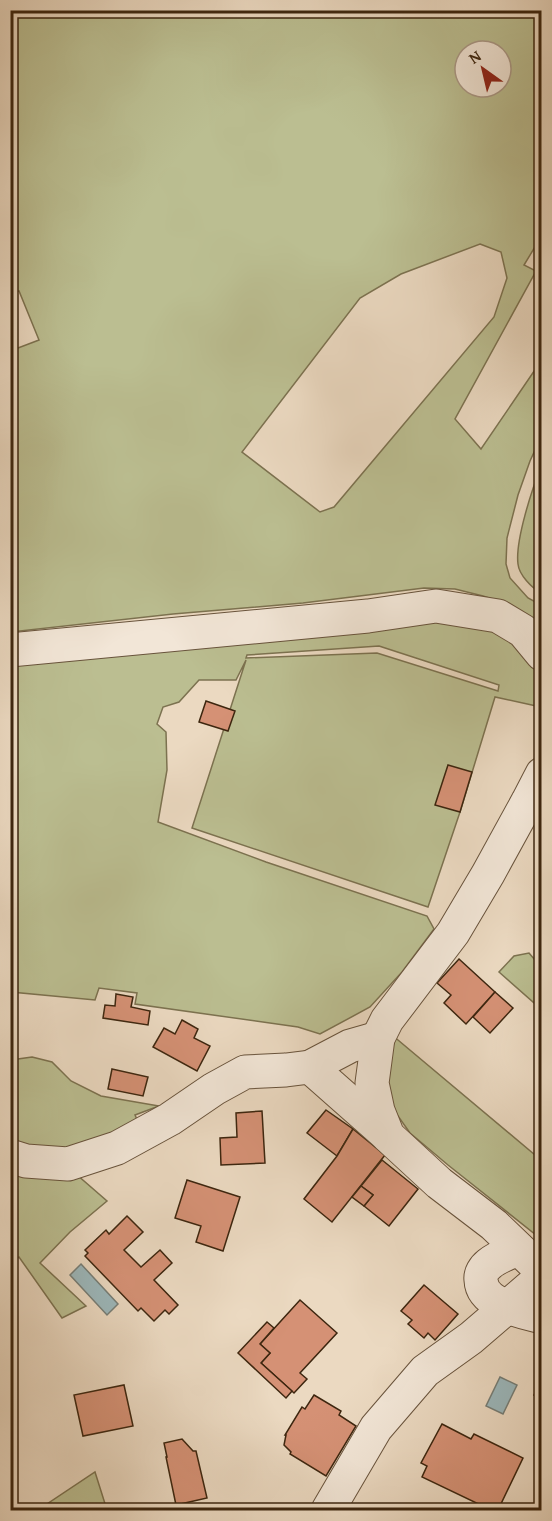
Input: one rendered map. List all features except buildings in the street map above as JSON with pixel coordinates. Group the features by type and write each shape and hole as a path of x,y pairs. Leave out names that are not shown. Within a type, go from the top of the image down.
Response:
{"street":[{"path":"10,650 368,616 436,606 498,616 523,631 542,654"},
{"path":"388,1136 378,1111 372,1083 378,1038 387,1020 453,933 494,864 542,774"},
{"path":"10,1156 26,1161 68,1164 117,1148 170,1119 214,1089 245,1072 310,1066 350,1046 378,1038"},
{"path":"310,1066 439,1183 494,1226 542,1271"},
{"path":"518,1249 487,1265 481,1274 480,1282 483,1291 506,1307 542,1317"},
{"path":"328,1510 376,1428 425,1371 471,1338 542,1277"}],"green space":[{"path":"11,11 541,11 542,218 539,223 541,237 524,265 536,271 455,419 481,449 541,361 541,437 518,495 507,538 506,564 510,578 528,598 541,605 541,630 511,605 455,589 424,588 303,603 173,614 11,632 10,351 39,340 19,291 11,293","holes":["480,244 501,252 507,278 494,317 334,507 320,512 242,452 360,298 401,274"]},
{"path":"541,467 541,593 523,577 518,564 518,554 525,515"},
{"path":"415,615 487,621 532,661 541,682 541,707 495,697 428,907 192,828 246,660 236,680 199,680 179,702 163,707 157,724 166,732 167,770 158,822 266,862 427,916 434,929 402,972 370,1007 320,1034 298,1027 135,1004 137,993 99,988 95,1000 11,992 11,656","holes":["379,646 499,685 498,691 377,653 246,658 247,655"]},
{"path":"529,953 541,967 541,1009 499,972 514,956"},
{"path":"392,1035 541,1160 541,1239 410,1133 393,1109 385,1077"},
{"path":"32,1057 52,1062 71,1081 101,1096 159,1106 135,1115 139,1124 63,1152 11,1145 11,1060"},
{"path":"10,1166 69,1168 107,1201 70,1232 40,1263 86,1306 62,1318 19,1257 11,1262"},
{"path":"95,1472 107,1510 38,1510"}],"water":[{"path":"81,1264 118,1304 107,1315 70,1275"},
{"path":"500,1377 517,1385 503,1414 486,1406"}]}
